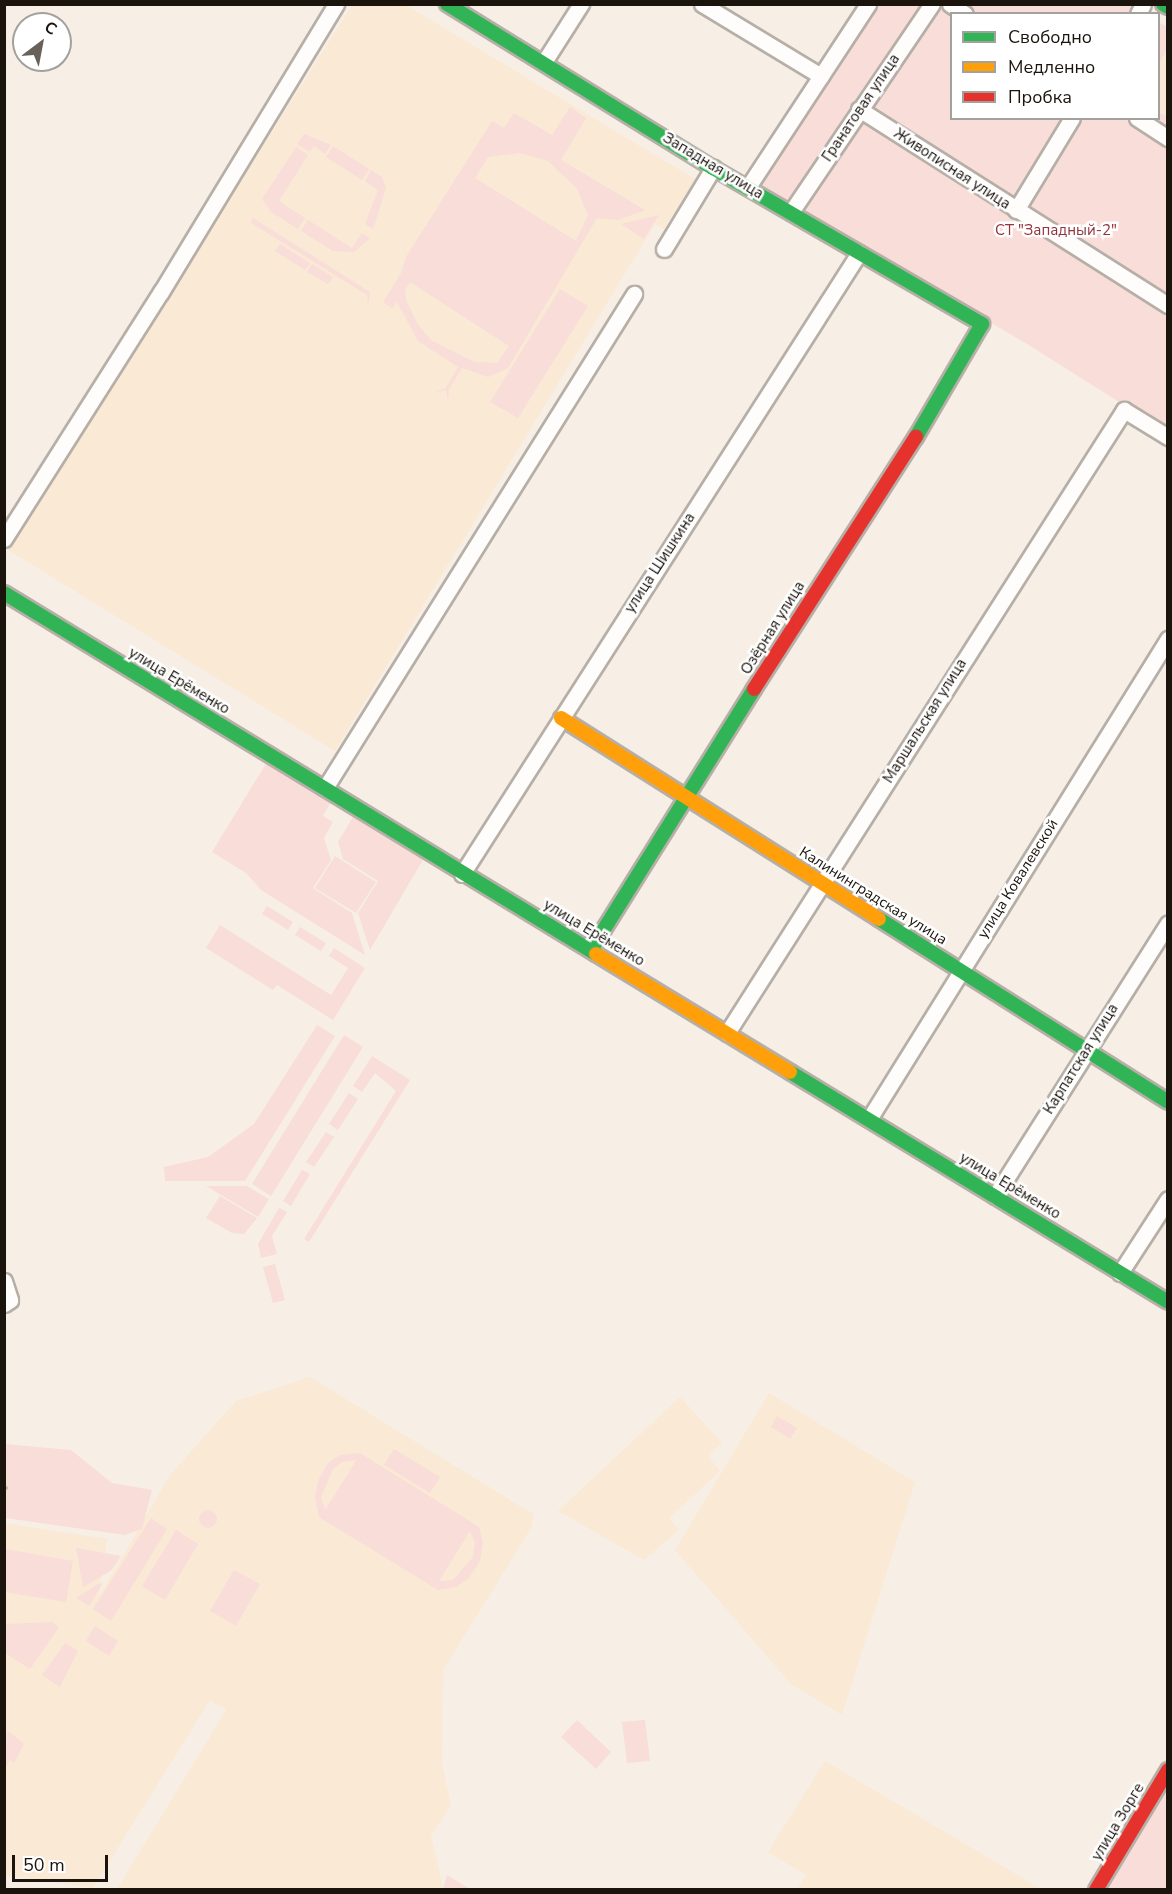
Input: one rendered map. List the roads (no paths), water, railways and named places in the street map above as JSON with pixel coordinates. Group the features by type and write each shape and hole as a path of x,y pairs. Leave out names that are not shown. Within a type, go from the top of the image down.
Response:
{"street":[{"path":"4,539 161,292 336,4"},
{"name":"Западная улица","path":"447,4 714,168 982,324"},
{"path":"544,62 581,4"},
{"path":"702,4 821,76"},
{"path":"748,187 868,4"},
{"name":"Гранатовая улица","path":"790,212 858,109 932,4"},
{"path":"1163,4 1167,7"},
{"name":"Живописная улица","path":"858,109 1167,305"},
{"path":"1016,210 1071,120"},
{"path":"1140,120 1167,138"},
{"path":"664,249 714,168"},
{"name":"улица Шишкина","path":"462,874 859,253"},
{"path":"325,788 634,294"},
{"name":"Озёрная улица","path":"591,950 853,530 915,438 982,324"},
{"name":"Маршальская улица","path":"727,1033 1124,410 1167,437"},
{"name":"улица Ерёменко","path":"4,593 1167,1302"},
{"name":"улица Ковалевской","path":"869,1119 1167,639"},
{"name":"Калининградская улица","path":"561,718 1167,1102"},
{"name":"Карпатская улица","path":"995,1196 1167,923"},
{"path":"1120,1273 1167,1199"},
{"path":"4,1281 10,1300 4,1304"},
{"name":"улица Зорге","path":"1096,1890 1167,1770"}],"park label":[{"name":"СТ \"Западный-2\"","path":"1056,231"}]}
